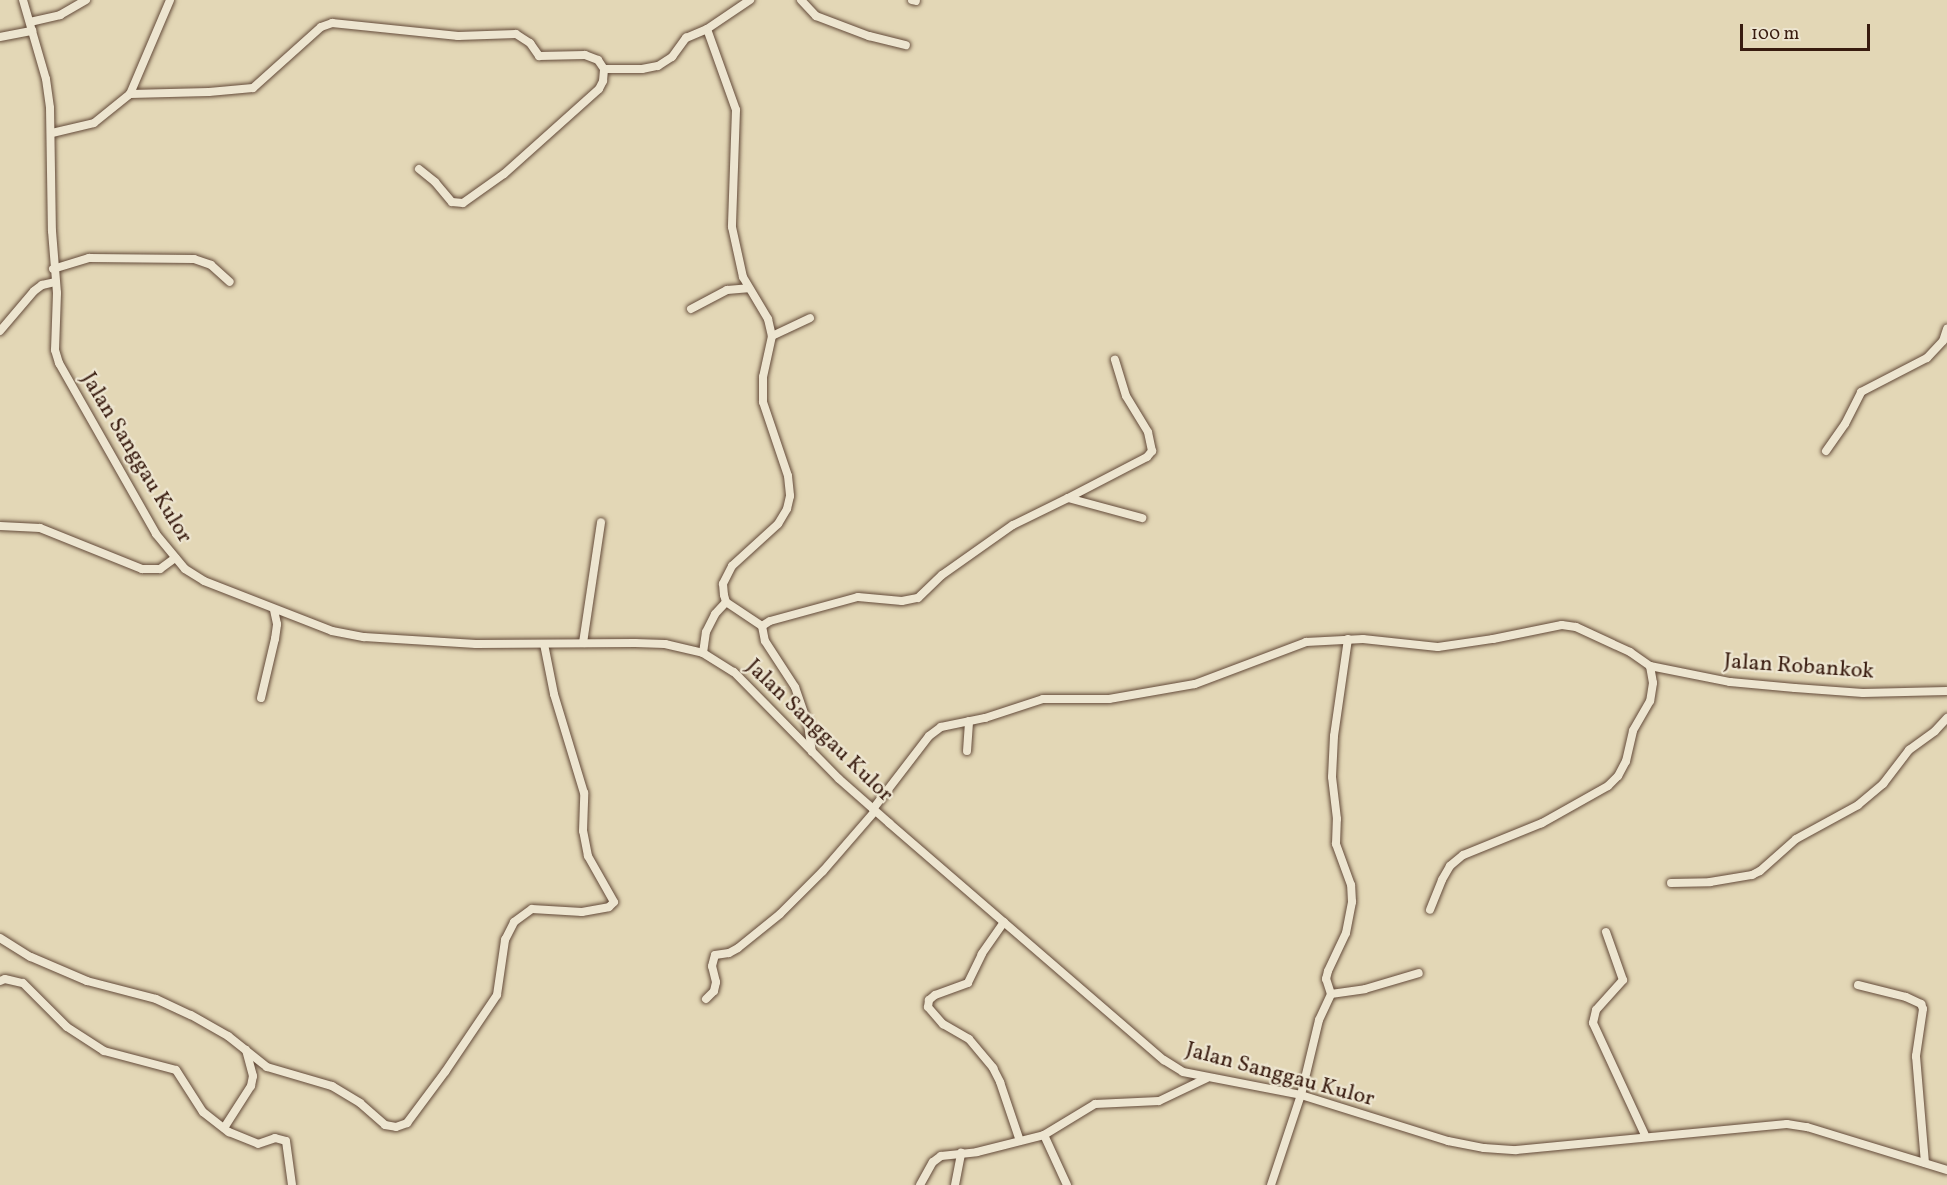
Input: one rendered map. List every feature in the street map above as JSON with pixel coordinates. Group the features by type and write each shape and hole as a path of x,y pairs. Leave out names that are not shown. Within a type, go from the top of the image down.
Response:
{"street":[{"name":"Jalan Sanggau Kulor","path":"23,0 46,79 52,133 56,350 59,363 140,508 175,558 185,569 204,581 332,632 364,638 476,644 665,644 702,653 734,672 812,752 874,810 1164,1060 1183,1072 1300,1095 1448,1141 1484,1148 1516,1150 1645,1136 1796,1125 1947,1170"},
{"path":"30,22 60,15 86,0"},
{"path":"52,133 94,123 130,94 170,0"},
{"path":"604,69 642,69 658,66 672,57 686,38 707,29 750,0"},
{"path":"801,0 807,9 823,19 869,36 906,45"},
{"path":"130,94 220,92 253,88 321,27 339,22 458,36 516,34 530,43 539,56 585,55 598,60 604,69 603,81 593,95 504,174 463,202 452,202 435,182 419,169"},
{"path":"707,29 736,110 732,227 739,262 748,288 768,319 772,336 763,377 764,402 788,476 790,496 787,509 778,524 732,566 723,584 726,602 762,626 765,640 795,687 808,724 812,752"},
{"path":"0,37 32,31"},
{"path":"54,269 88,258 194,259 211,265 230,282"},
{"path":"0,332 34,291 42,285 55,282"},
{"path":"691,309 727,290 748,288"},
{"path":"772,336 810,318"},
{"path":"1826,451 1845,424 1861,392 1927,358 1942,341 1947,329"},
{"path":"762,626 770,621 858,597 902,601 918,598 942,575 1013,525 1147,458 1152,451 1148,432 1126,396 1115,360"},
{"path":"1068,498 1142,518"},
{"path":"583,643 601,522"},
{"path":"0,526 40,528 142,569 160,569 175,558"},
{"path":"702,653 706,632 715,614 726,602"},
{"path":"261,698 275,639 277,624 274,610"},
{"path":"706,999 714,991 716,982 712,966 715,955 729,953 738,948 780,914 824,871 874,810 933,731 1042,699 1109,699 1195,684 1306,642 1348,639 1438,647 1562,625 1576,627 1630,652 1650,666 1653,683 1650,701 1633,731 1626,761 1618,776 1608,786 1542,823 1462,855 1450,866 1430,910"},
{"path":"1331,994 1326,979 1346,933 1352,902 1351,885 1336,844 1337,819 1332,777 1335,729 1348,639"},
{"path":"0,938 31,957 87,981 166,1002 213,1026 276,1071 332,1086 360,1103 386,1125 407,1123 496,995 505,940 514,922 532,909 582,912 612,905 613,898 588,856 583,831 584,793 554,694 544,644"},
{"name":"Jalan Robankok","path":"1650,666 1730,682 1795,688 1863,693 1947,691"},
{"path":"1671,883 1710,882 1752,875 1760,871 1796,839 1858,805 1883,784 1909,750 1935,731 1947,718"},
{"path":"967,751 969,721"},
{"path":"1004,922 982,954 968,983 935,994 929,1000 928,1007 943,1024 969,1039 993,1068 1020,1141"},
{"path":"1606,932 1623,980 1596,1010 1593,1023 1645,1136"},
{"path":"1331,994 1365,989 1419,973"},
{"path":"0,981 5,979 23,983 67,1027 104,1051 176,1070 203,1112 224,1128 258,1144 275,1138 286,1141 292,1185"},
{"path":"1858,985 1906,997 1921,1004 1923,1009 1916,1056 1925,1163"},
{"path":"1271,1185 1300,1095 1316,1027 1323,1007 1331,994"},
{"path":"224,1128 251,1086 253,1076 246,1050"},
{"path":"920,1185 933,1162 941,1156 1044,1135 1095,1104 1159,1101 1207,1078"},
{"path":"1044,1135 1066,1185"},
{"path":"955,1185 961,1153"}]}
